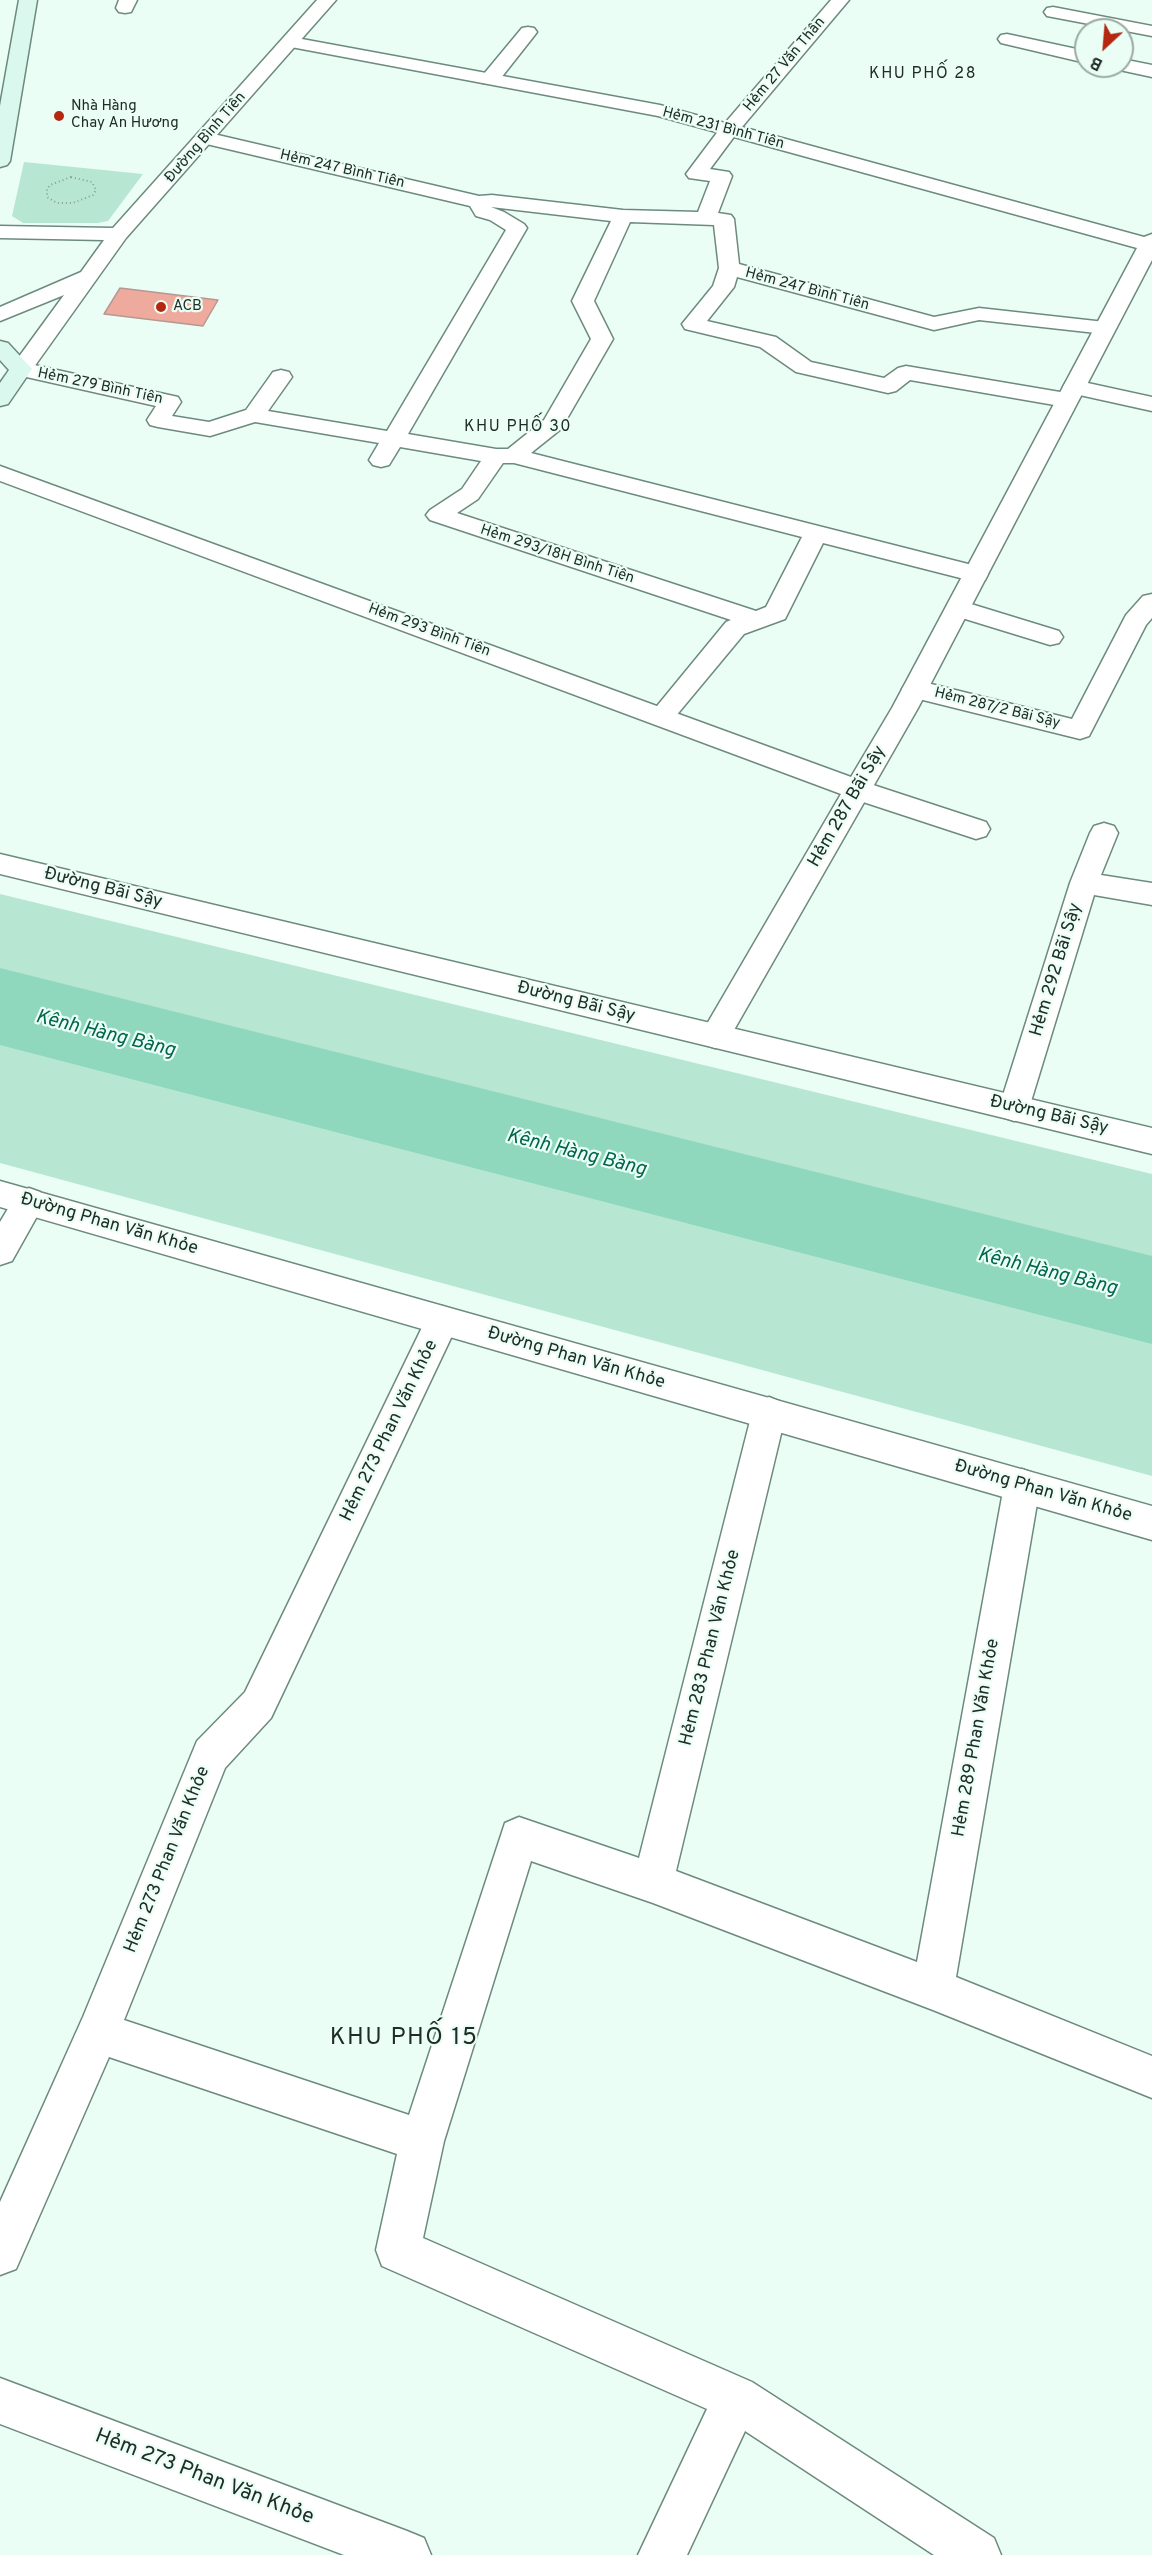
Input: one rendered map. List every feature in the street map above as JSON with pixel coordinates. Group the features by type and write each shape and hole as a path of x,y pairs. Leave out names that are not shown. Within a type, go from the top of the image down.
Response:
{"main road":[{"path":"0,161 28,0"},
{"path":"0,348 21,369"},
{"name":"Đường Bình Tiên","path":"0,399 21,369"}],"street":[{"name":"Đường Bình Tiên","path":"21,369 119,234 327,0"},
{"name":"Hẻm 27 Văn Thân","path":"706,217 722,176 696,174 729,130 840,0"},
{"path":"1053,12 1152,31"},
{"path":"490,79 528,32"},
{"path":"1007,39 1074,54"},
{"name":"Hẻm 231 Bình Tiên","path":"291,42 660,111 1151,244 976,574"},
{"path":"1134,67 1152,71"},
{"name":"Hẻm 247 Bình Tiên","path":"205,138 479,202 492,201 622,216 724,219 729,268 934,324 979,314 1105,328"},
{"name":"Hẻm 247 Bình Tiên","path":"393,437 517,228 497,216 483,212 479,202"},
{"path":"505,456 553,424 602,339 583,301 622,216"},
{"path":"0,232 119,234"},
{"path":"729,268 723,287 693,324 768,342 804,367 888,386 906,373 1152,404"},
{"name":"Đường Bình Tiên","path":"0,315 87,277"},
{"name":"Hẻm 279 Bình Tiên","path":"21,369 170,402 158,420 210,429 254,415 505,456 976,574"},
{"path":"254,415 281,376"},
{"path":"381,460 393,437"},
{"name":"Hẻm 293/18H Bình Tiên","path":"505,456 470,494 438,515 757,620"},
{"name":"Hẻm 293 Bình Tiên","path":"0,473 858,790 976,830"},
{"path":"661,717 735,628 776,614 816,533"},
{"name":"Hẻm 287 Bãi Sậy","path":"716,1036 915,689 976,574"},
{"path":"958,608 1050,637"},
{"name":"Hẻm 287/2 Bãi Sậy","path":"915,689 1080,730 1144,612"},
{"name":"Hẻm 292 Bãi Sậy","path":"1014,1108 1084,883 1104,833"},
{"name":"Đường Bãi Sậy","path":"0,864 1152,1141"},
{"path":"1084,883 1152,894"},
{"path":"0,1251 14,1198"},
{"name":"Đường Phan Văn Khỏe","path":"14,1198 1152,1523"},
{"name":"Hẻm 273 Phan Văn Khỏe","path":"0,2253 98,2032 211,1755 258,1705 442,1321"},
{"name":"Hẻm 283 Phan Văn Khỏe","path":"653,1883 769,1413"},
{"name":"Hẻm 289 Phan Văn Khỏe","path":"933,1989 1022,1486"},
{"path":"977,2555 736,2398 398,2250 422,2142 519,1837 653,1883 933,1989 1152,2077"},
{"path":"98,2032 422,2142"},
{"path":"662,2555 736,2398"},
{"name":"Hẻm 273 Phan Văn Khỏe","path":"0,2401 407,2555"}],"shaded area":[{"path":"24,162 143,174 108,221 23,223 12,216"},
{"path":"0,894 1152,1174 1152,1476 0,1163"}],"water":[{"name":"Kênh Hàng Bàng","path":"0,968 1152,1256 1152,1344 0,1045"}],"building":[{"name":"ACB","path":"120,288 218,300 203,326 104,314"}],"place":[{"name":"Nhà Hàng Chay An Hương","path":"59,116"},
{"name":"ACB","path":"161,307"}],"district":[{"name":"KHU PHỐ 28","path":"923,75"},
{"name":"KHU PHỐ 30","path":"518,428"},
{"name":"KHU PHỐ 15","path":"404,2039"}]}
